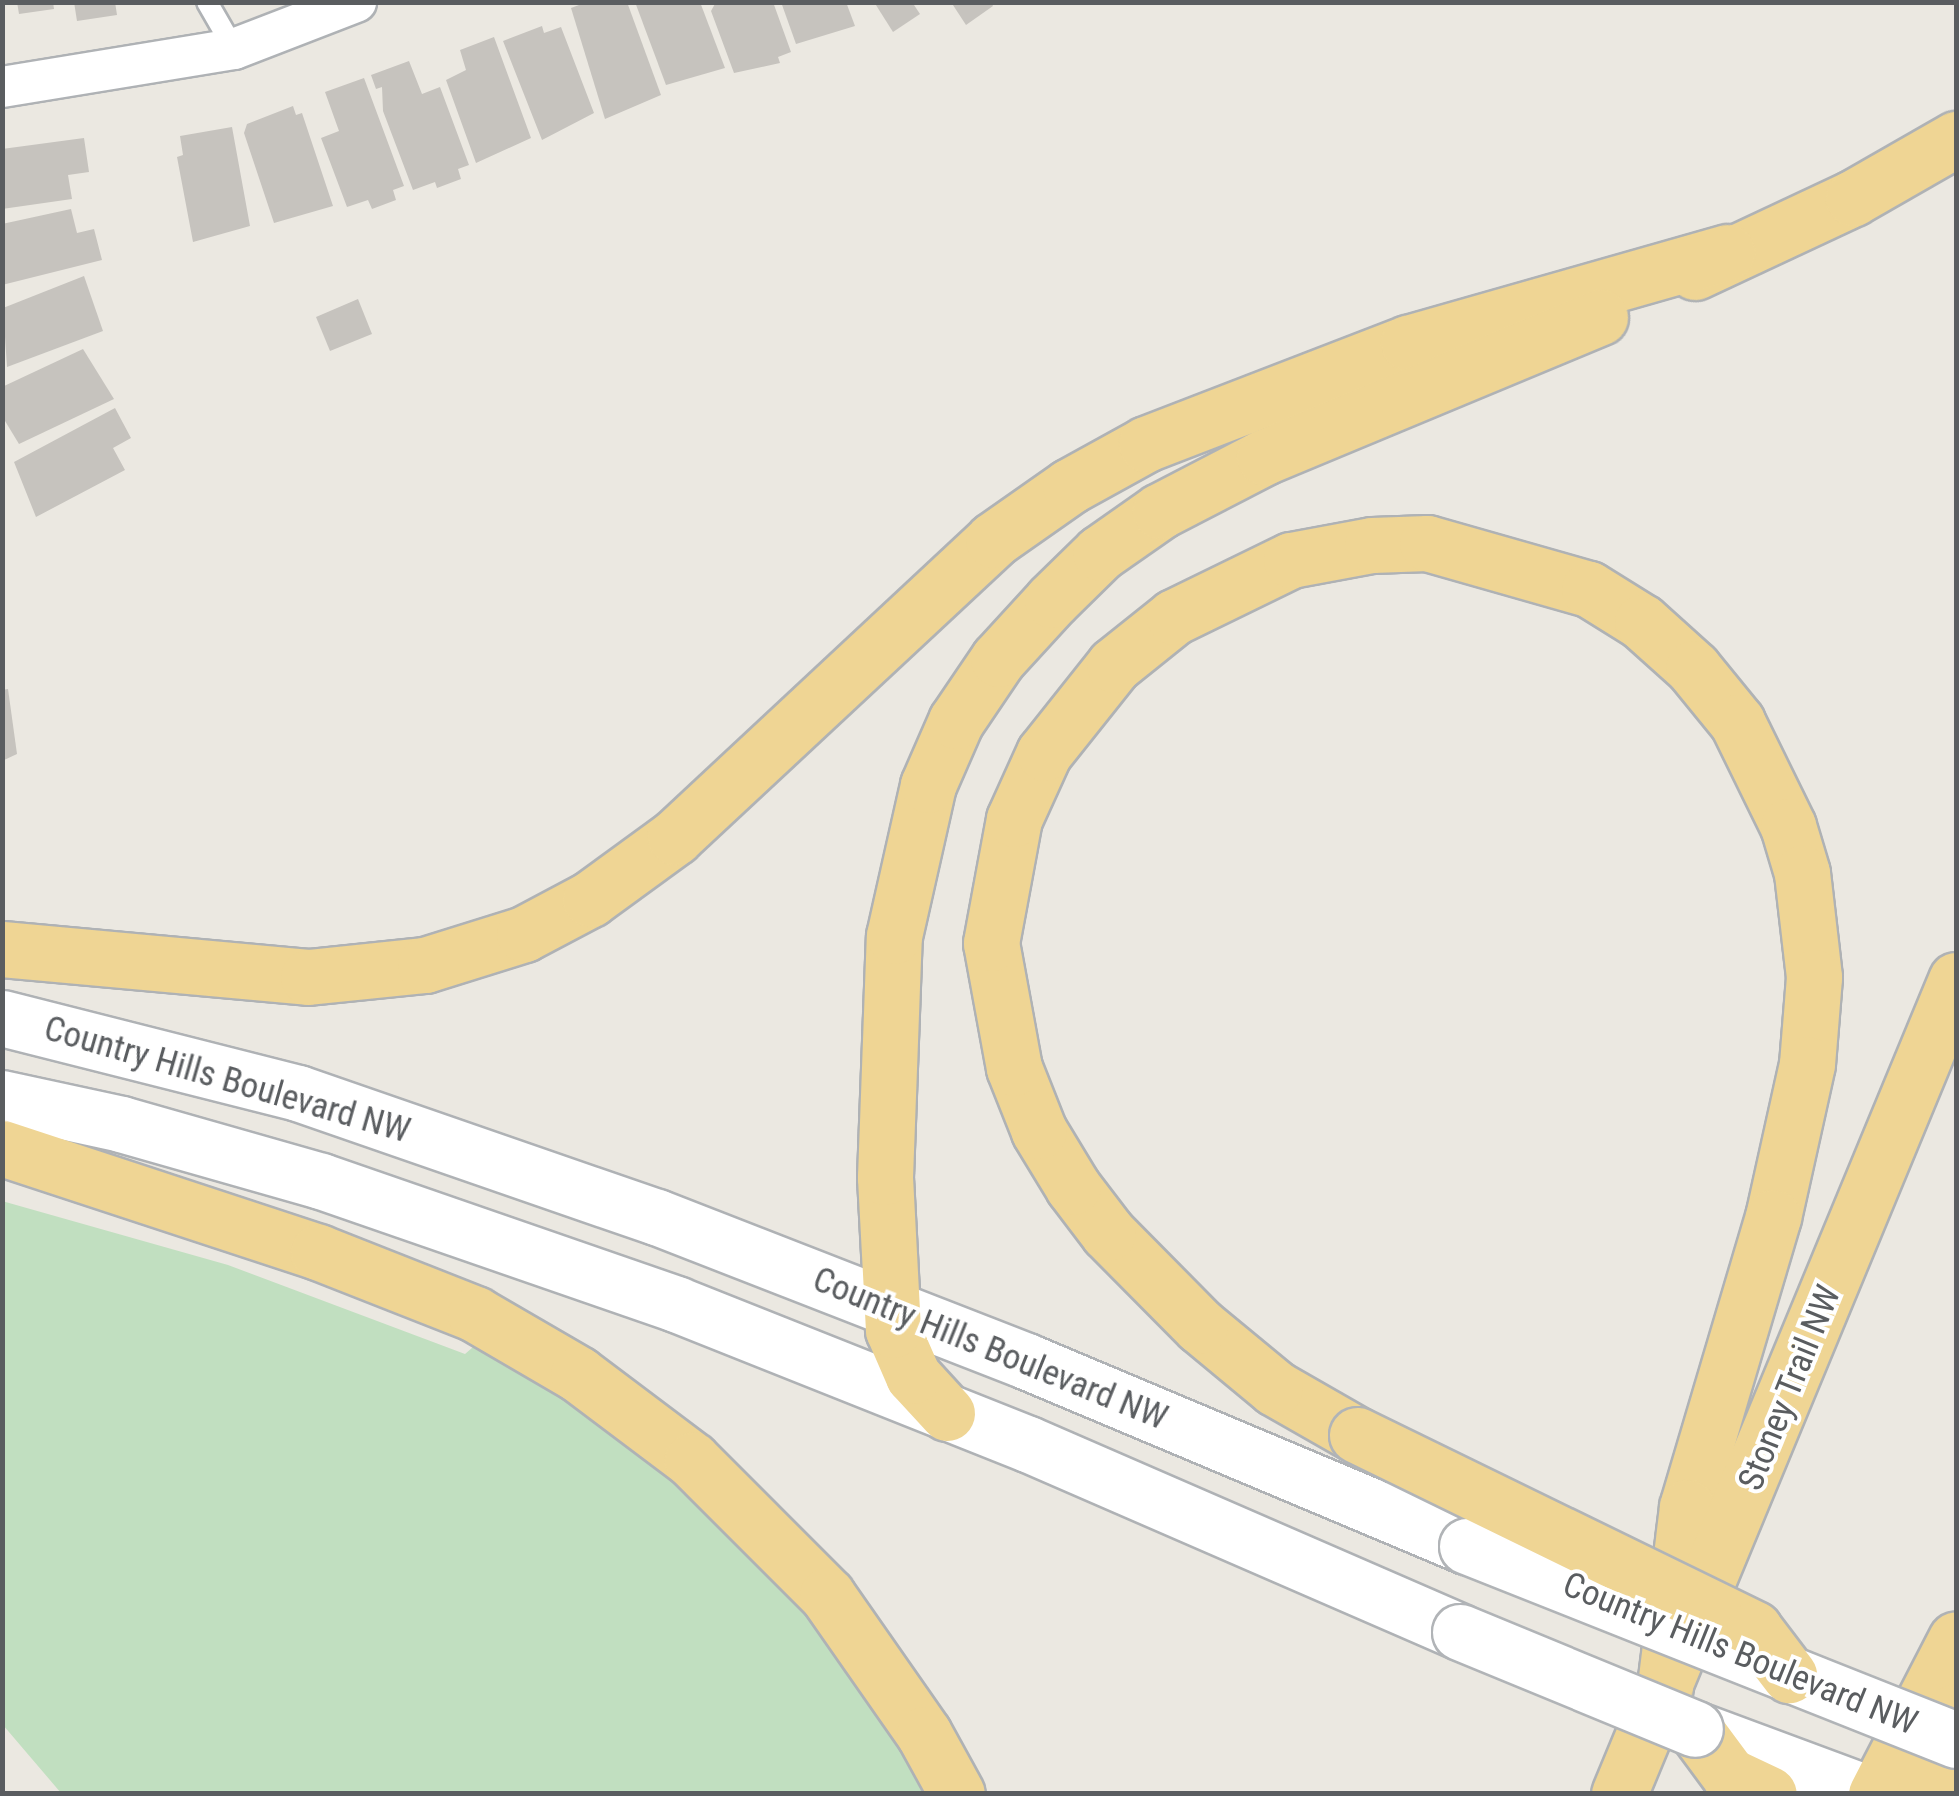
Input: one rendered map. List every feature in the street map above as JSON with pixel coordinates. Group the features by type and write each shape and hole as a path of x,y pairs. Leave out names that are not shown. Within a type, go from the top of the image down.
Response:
{"highway":[{"path":"2,950 308,977 426,966 524,934 590,899 675,837 993,540 1070,486 1146,444 1408,343 1727,252 1853,198 1956,139"},
{"path":"947,1413 913,1376 888,1308 894,936 928,784 956,721 998,659 1100,553 1160,512 1264,458 1665,290 1727,252"},
{"path":"1768,1794 1729,1775 1680,1708 1687,1507 1773,1217 1807,1064 1814,976 1802,873 1788,826 1737,722 1693,668 1642,622 1589,589 1427,543 1372,544 1291,560 1188,609 1114,665 1044,753 1014,819 991,943 1014,1068 1039,1131 1073,1187 1108,1233 1200,1326 1275,1388 1357,1435 1754,1629 1789,1676"},
{"name":"Stoney Trail NW","path":"1620,1794 1680,1708 1956,980"},
{"path":"2,1148 318,1252 475,1314 578,1374 692,1460 827,1594 924,1734 957,1794"},
{"path":"1873,1794 1956,1639"},
{"path":"1924,1794 1956,1711"}],"main road":[{"name":"Country Hills Boulevard NW","path":"2,1018 298,1093 657,1216 1789,1676 1956,1740"},
{"name":"Country Hills Boulevard NW","path":"2,1098 121,1124 425,1216 676,1304 947,1413 1460,1632 1680,1708 1873,1794"}],"street":[{"path":"2,88 234,49 356,2"}],"lane":[{"path":"207,2 234,49"}],"green space":[{"path":"2,1201 228,1265 465,1354 480,1341 521,1361 787,1565 937,1793 61,1793 3,1725"}],"building":[{"path":"17,2 53,2 54,9 19,14"},
{"path":"74,2 115,2 117,15 77,21"},
{"path":"587,2 627,2 661,95 605,119 571,8"},
{"path":"635,2 700,2 725,68 666,85"},
{"path":"716,2 773,2 791,52 778,57 780,63 734,73 711,11"},
{"path":"781,2 846,2 855,26 796,44"},
{"path":"874,2 912,2 920,14 893,32"},
{"path":"951,2 991,2 993,6 966,25"},
{"path":"542,26 544,33 561,27 594,113 542,140 503,41"},
{"path":"494,37 531,138 476,163 446,80 466,70 460,50"},
{"path":"409,61 422,94 440,87 469,165 458,169 461,179 437,188 435,182 413,190 383,111 382,87 376,89 371,75"},
{"path":"364,78 404,186 393,190 396,200 372,209 368,200 347,207 321,138 339,131 325,92"},
{"path":"293,106 296,115 302,113 333,206 274,223 244,133 247,124"},
{"path":"232,127 250,226 193,242 177,157 183,155 180,136"},
{"path":"84,138 89,172 68,175 72,199 2,209 2,149"},
{"path":"71,209 77,233 94,229 102,260 2,285 2,224"},
{"path":"84,276 103,331 7,367 3,308"},
{"path":"358,299 372,334 330,351 316,317"},
{"path":"83,349 114,399 19,444 2,416 2,387"},
{"path":"115,408 131,438 113,448 125,470 36,517 14,462"},
{"path":"8,689 17,754 2,761 2,690"}]}
